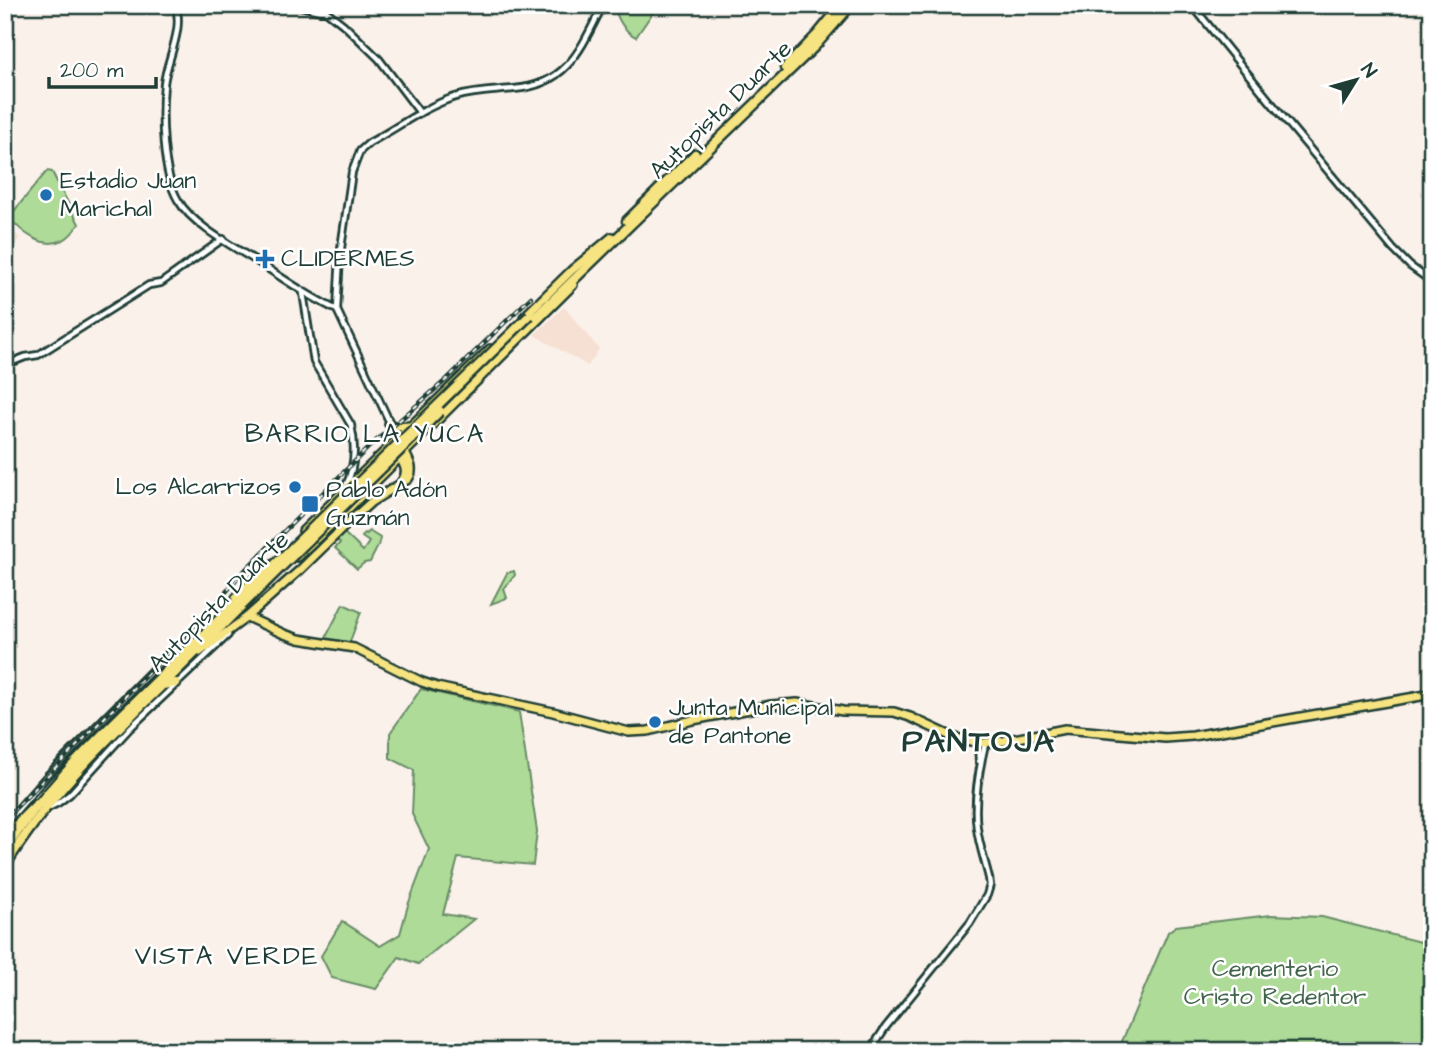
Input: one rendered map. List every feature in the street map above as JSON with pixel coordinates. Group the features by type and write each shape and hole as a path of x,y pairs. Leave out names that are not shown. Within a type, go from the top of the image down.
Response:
{"highway":[{"name":"Autopista Duarte","path":"613,239 650,197 811,41 842,5"},
{"name":"Autopista Duarte","path":"5,850 7,835 107,729 815,46 851,5"},
{"name":"Autopista Duarte","path":"5,866 65,784 262,581"},
{"path":"162,685 176,683"},
{"path":"150,710 151,696"}],"main road":[{"path":"200,638 245,587 436,400 572,270 613,239"},
{"path":"212,635 379,478 579,279 613,239"},
{"path":"436,400 433,408 435,412 439,414 445,411"},
{"path":"389,424 401,428 410,426"},
{"path":"180,668 252,612 370,499 403,480 406,471 404,451 397,438"},
{"path":"390,445 404,451"},
{"path":"367,468 372,467 379,478"},
{"path":"252,612 264,624 284,634 354,648 436,687 548,711 620,731 648,731 766,706 797,703 843,712 894,712 955,738 981,743 1065,729 1165,738 1282,722 1432,694"},
{"path":"252,612 258,615 264,624"}],"street":[{"path":"175,5 178,11 176,42 164,81 163,121 165,155 175,196 186,212 213,233 303,292 337,310"},
{"path":"296,5 326,11 344,25 379,59 420,113"},
{"path":"397,438 337,310 341,247 350,183 357,157 364,146 420,113 460,96 527,87 557,76 570,63 603,5"},
{"path":"1192,5 1393,249 1432,282"},
{"path":"5,365 38,355 149,285 161,283 223,239"},
{"path":"303,292 314,362 351,425 354,437 353,469 341,494"},
{"path":"44,810 70,794 130,728 252,612"},
{"path":"5,824 47,776 168,654 183,641 191,647"},
{"path":"870,1051 885,1028 970,923 987,895 989,878 976,819 981,743"}],"shaded area":[{"path":"5,224 20,238 5,256"},
{"path":"564,307 599,349 588,366 534,335"}],"green space":[{"path":"614,5 658,5 636,37 622,24"},
{"name":"Estadio Juan Marichal","path":"47,171 52,172 79,224 68,237 48,243 33,238 9,217"},
{"path":"369,531 380,538 379,544 370,562 357,569 335,548 340,543 336,539 343,532 363,551 369,542 362,537"},
{"path":"514,571 515,575 504,589 507,598 491,604 507,573"},
{"path":"343,604 361,612 349,644 324,641"},
{"path":"421,689 519,712 537,831 533,865 458,858 443,914 474,919 418,964 399,957 376,989 332,978 321,956 342,921 380,946 400,934 429,849 412,814 414,770 390,758 390,733"},
{"name":"Cementerio Cristo Redentor","path":"1271,915 1322,917 1432,945 1432,1051 1118,1051 1168,932 1176,926"}],"railway":[{"path":"5,819 211,609 247,568 369,447 446,380 531,297"}],"place":[{"name":"Estadio Juan Marichal","path":"46,195"},
{"name":"CLIDERMES","path":"265,259"},
{"name":"Los Alcarrizos","path":"295,487"},
{"name":"Pablo Adón Guzmán","path":"310,504"},
{"name":"Junta Municipal de Pantone","path":"655,722"}],"district":[{"name":"BARRIO LA YUCA","path":"365,434"},
{"name":"PANTOJA","path":"979,741"},
{"name":"VISTA VERDE","path":"227,956"}]}
